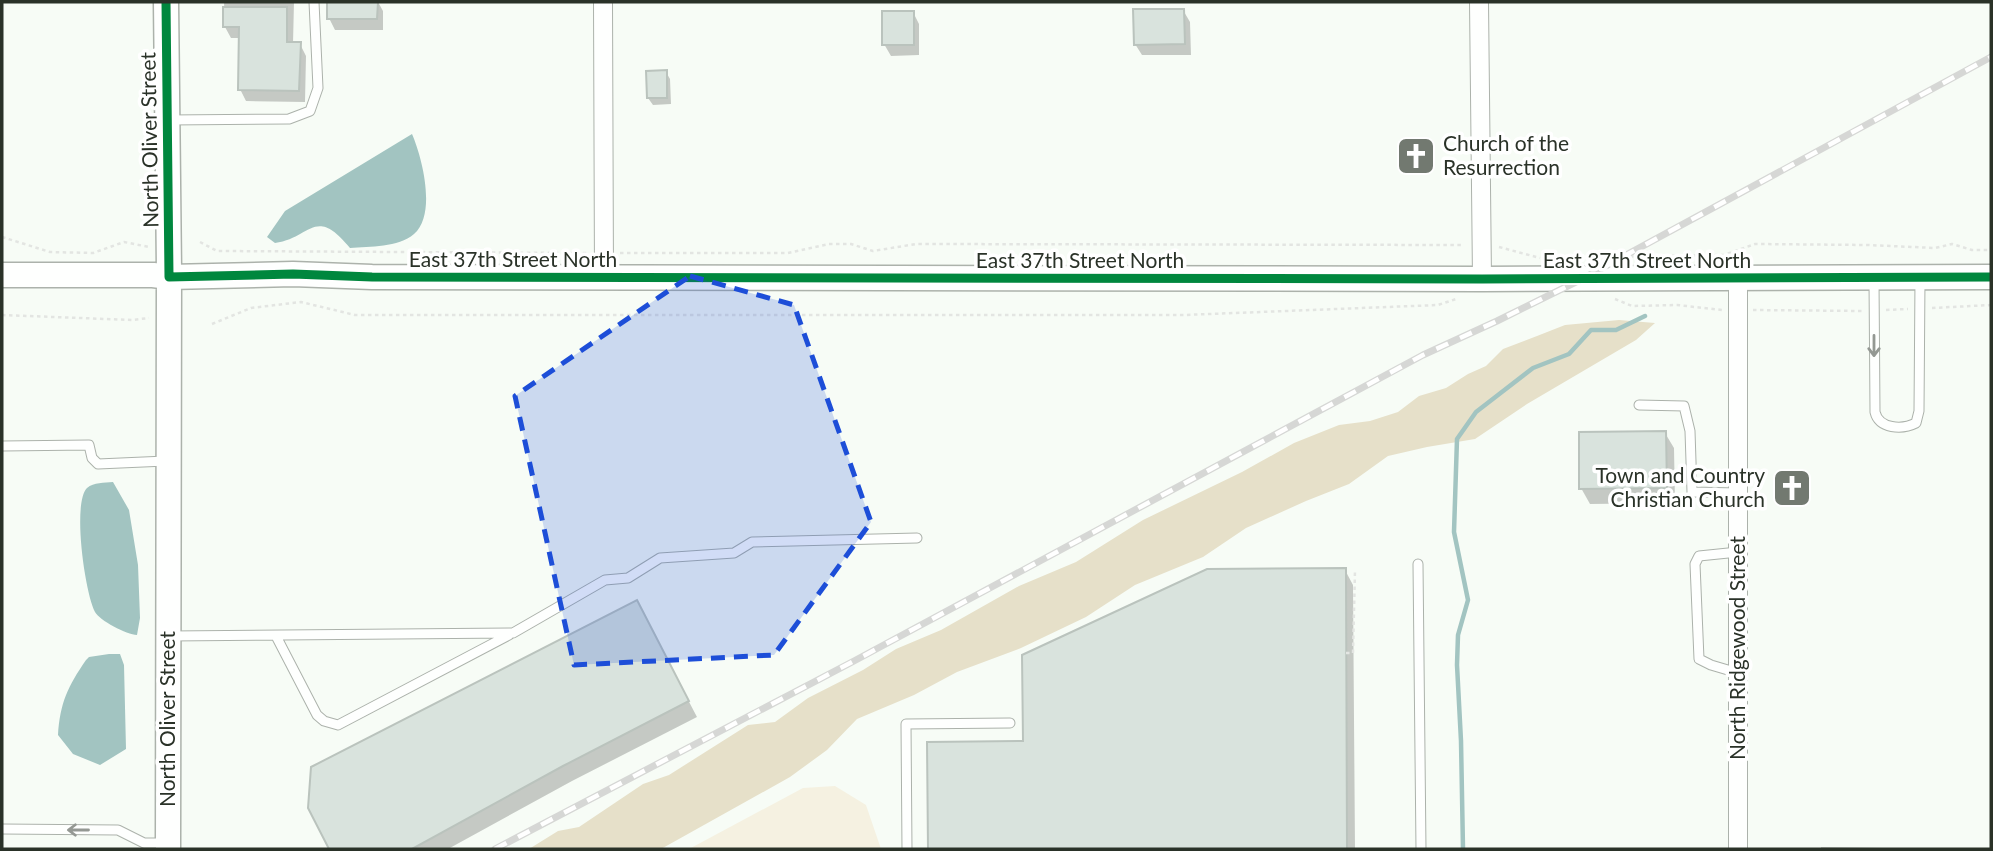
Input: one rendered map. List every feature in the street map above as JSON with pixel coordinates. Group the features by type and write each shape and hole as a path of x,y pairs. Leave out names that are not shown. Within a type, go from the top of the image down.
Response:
{"main road":[{"name":"North Oliver Street","path":"160,845 168,636 169,277 166,2"},
{"name":"East 37th Street North","path":"2,275 169,277 293,274 372,277 604,265 1482,279 1991,277"}],"street":[{"path":"603,2 604,265"},
{"path":"1479,2 1482,279"},
{"name":"North Ridgewood Street","path":"1738,279 1738,849"}],"lane":[{"path":"167,120 289,120 310,111 318,88 314,2"},
{"path":"1874,278 1874,400 1877,419 1883,425 1911,426 1916,423 1919,411 1920,278"},
{"path":"1639,405 1684,406 1690,431 1692,492 1738,493"},
{"path":"2,446 89,445 92,458 99,464 168,461"},
{"path":"276,636 317,715 324,721 338,725 513,633 605,580 628,578 660,558 734,553 752,542 917,538"},
{"path":"1738,552 1699,556 1695,564 1699,659 1738,673"},
{"path":"1418,564 1421,849"},
{"path":"168,636 513,633"},
{"path":"907,849 906,724 1010,723"},
{"path":"2,829 118,830 160,845"},
{"path":"132,849 160,845"}],"path":[{"path":"2,237 50,253 93,253 124,242 132,245"},
{"path":"200,242 216,251 604,265 788,253 829,244 851,244 873,251 916,244 1482,245 1540,258"},
{"path":"1594,257 1724,255 1755,244 1935,248 1952,244 1972,250 1991,250"},
{"path":"1613,298 1632,306 1677,305 1738,310 1874,311 1991,305"},
{"path":"212,324 251,308 301,302 355,315 1184,315 1438,305 1459,299"},
{"path":"2,314 132,320"},
{"path":"1346,653 1353,653 1355,570"}],"highlighted area":[{"path":"690,276 794,305 871,522 774,655 574,665 515,396"}],"shaded area":[{"path":"1619,320 1655,323 1636,340 1527,404 1475,439 1388,456 1349,484 1246,528 1203,557 1135,585 1086,617 1021,648 957,672 914,695 857,719 827,750 790,777 661,849 529,849 558,831 579,827 643,784 669,775 748,725 775,722 808,698 863,670 896,649 941,630 1019,586 1076,562 1143,520 1242,472 1294,443 1339,425 1370,421 1398,412 1419,396 1446,388 1486,366 1503,349 1565,325"},
{"path":"835,786 866,805 881,849 689,849 803,788"}],"water":[{"path":"412,134 423,170 426,200 421,225 407,239 392,244 350,248 329,228 320,226 275,243 267,237 285,211"},
{"path":"113,482 129,510 138,565 140,618 137,635 107,623 95,612 84,568 80,529 83,497 90,486"},
{"path":"120,654 124,665 126,749 100,765 73,754 58,735 63,704 80,669 89,657"}],"building":[{"path":"327,2 378,2 377,19 327,19"},
{"path":"223,7 287,7 287,42 301,42 299,91 238,90 239,27 223,27"},
{"path":"1133,9 1184,9 1185,44 1134,45"},
{"path":"882,11 914,11 914,45 882,45"},
{"path":"667,70 667,98 647,98 646,71"},
{"path":"1666,431 1667,488 1579,489 1579,432"},
{"path":"1346,568 1347,849 928,849 927,742 1023,741 1022,655 1207,569"},
{"path":"637,600 689,701 412,849 329,849 308,808 311,767"}],"waterway":[{"path":"1463,849 1457,665 1458,635 1468,600 1454,532 1457,439 1476,412 1533,368 1569,354 1591,330 1616,330 1645,316"}],"railway":[{"path":"495,849 854,661 1423,355 1582,279 1991,57"}],"cycle path":[{"path":"166,2 169,277 293,274 372,277 1482,279 1991,277"}],"place":[{"name":"Church of the Resurrection","path":"1416,156"},
{"name":"Town and Country Christian Church","path":"1792,488"}]}
